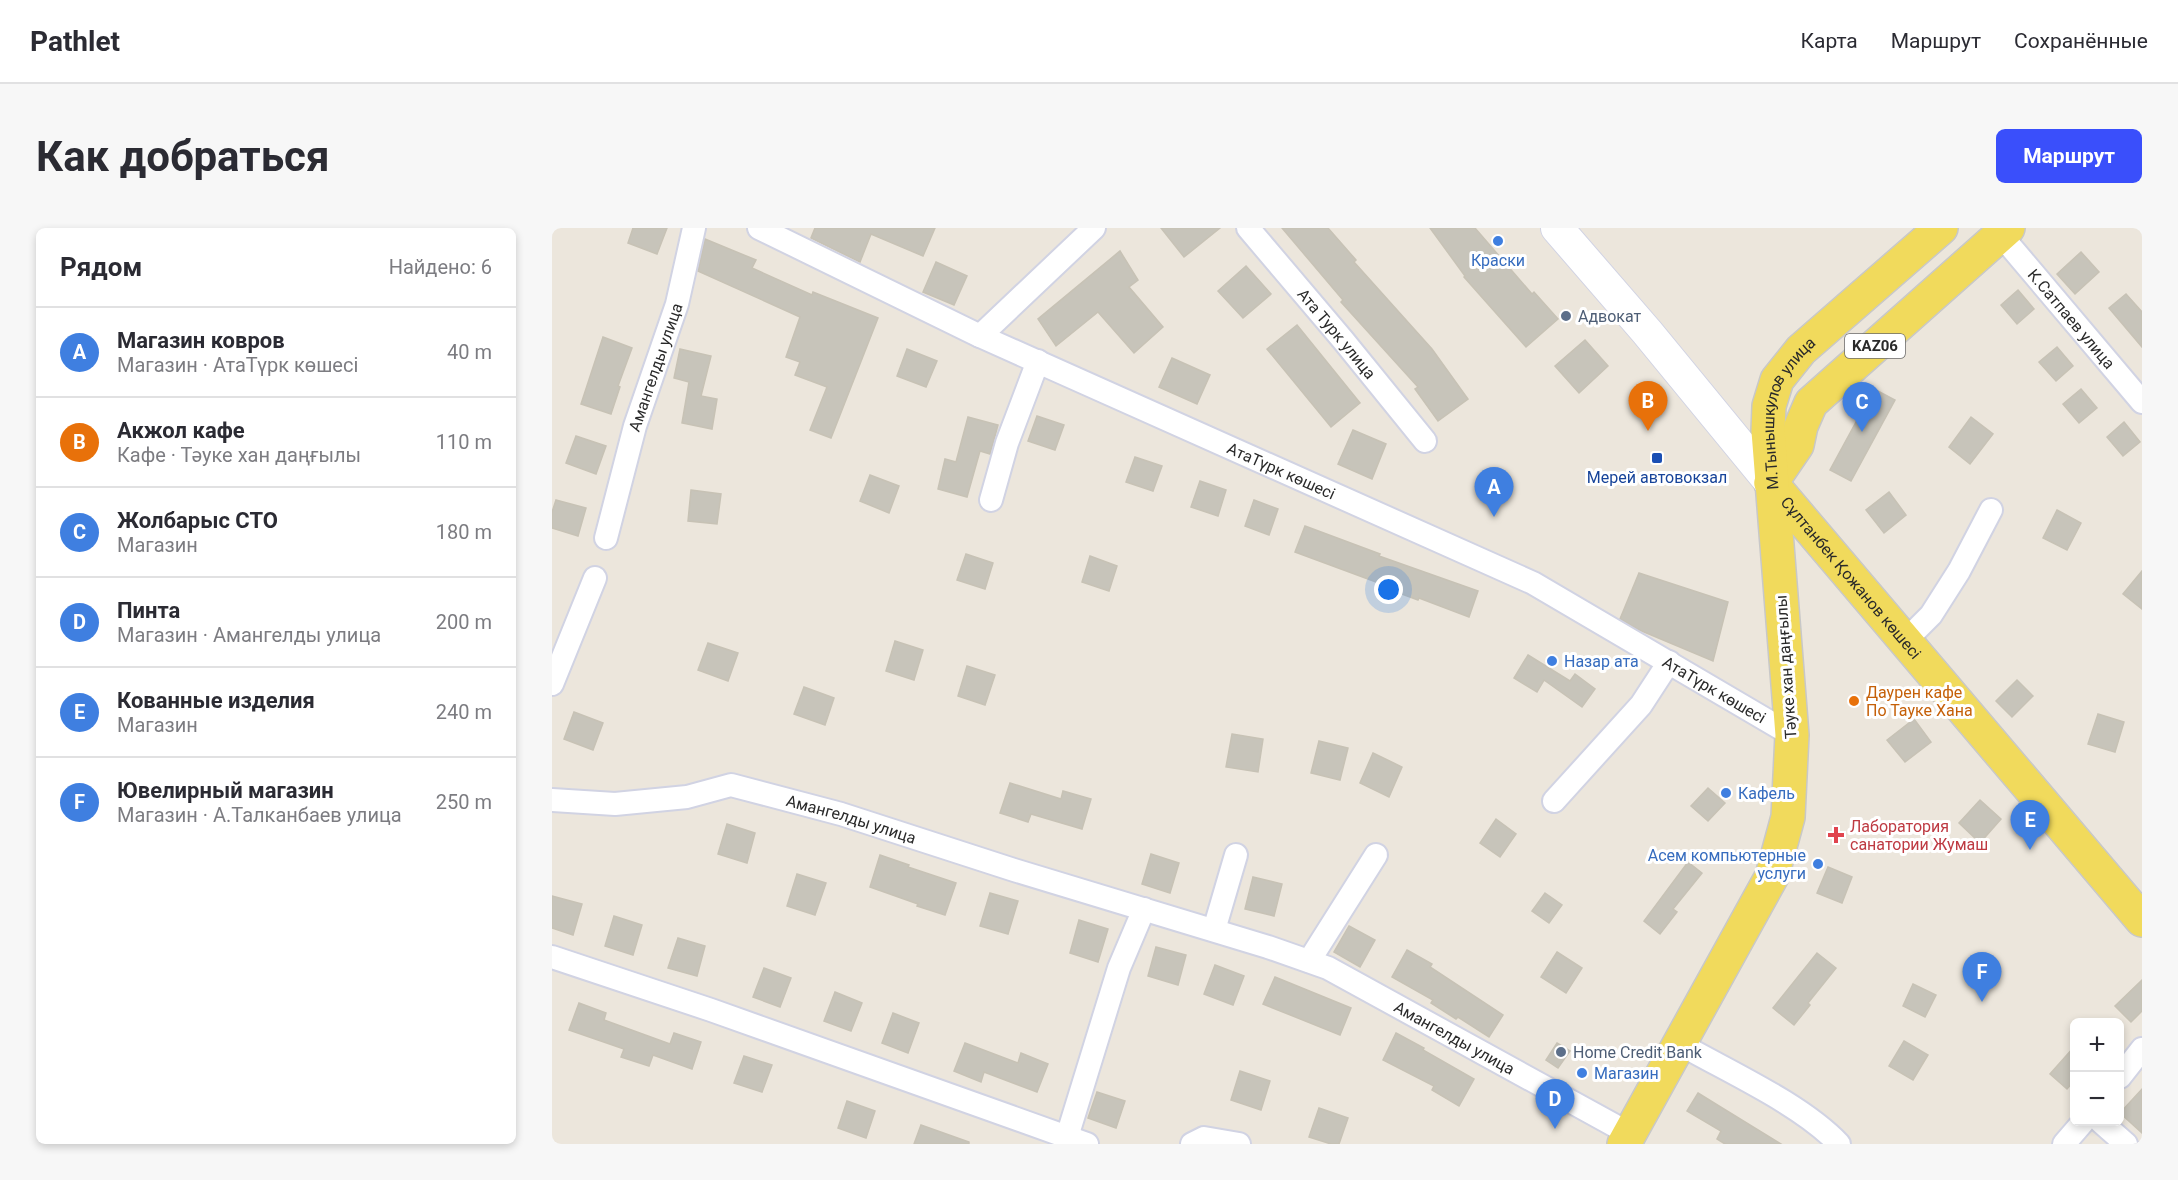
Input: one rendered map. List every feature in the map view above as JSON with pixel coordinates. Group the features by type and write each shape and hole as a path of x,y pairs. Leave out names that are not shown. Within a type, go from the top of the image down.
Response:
{"main road":[{"name":"М.Тынышкулов улица","path":"1771,483 1769,406 1778,380 1801,350 1941,228"},
{"name":"М.Тынышкулов улица","path":"1771,483 1797,445 1800,426 1811,403 2004,231"},
{"name":"Сұлтанбек Қожанов көшесі","path":"1771,483 2142,920"},
{"name":"Тәуке хан даңғылы","path":"1627,1139 1772,876 1788,817 1792,735 1771,483"}],"street":[{"name":"Амангелды улица","path":"606,538 635,426 678,304 694,228"},
{"name":"АтаТүрк көшесі","path":"759,228 980,336 1533,583 1792,735"},
{"path":"980,336 1094,228"},
{"name":"Ата Турк улица","path":"1248,228 1425,441"},
{"path":"1557,228 1647,332 1771,483"},
{"name":"К.Сатпаев улица","path":"2004,231 2142,402"},
{"path":"991,500 1007,443 1038,361"},
{"path":"1906,640 1931,615 1959,571 1991,510"},
{"path":"552,684 595,578"},
{"path":"1554,801 1641,705 1669,662"},
{"name":"Амангелды улица","path":"552,800 615,804 687,797 731,784 841,814 1014,870 1214,930 1328,968 1627,1139"},
{"path":"1214,930 1236,855"},
{"path":"1310,961 1376,855"},
{"path":"552,957 711,1010 1077,1141 1119,968 1144,909"},
{"path":"1680,1044 1786,1104 1827,1131 1839,1144"},
{"path":"2124,1072 2142,1050"},
{"path":"2064,1144 2080,1126"},
{"path":"2106,1126 2126,1144"},
{"path":"1192,1144 1204,1138 1239,1144"}],"building":[{"path":"633,228 667,228 657,254 628,243"},
{"path":"815,228 935,228 923,256 871,234 860,262 811,238"},
{"path":"1161,228 1220,228 1184,257"},
{"path":"1282,228 1328,228 1356,260 1354,262 1432,349 1468,399 1438,421 1415,389 1418,387 1341,302 1343,300"},
{"path":"1430,228 1475,228 1532,294 1534,292 1558,319 1526,347 1464,277"},
{"path":"705,239 756,260 752,268 812,295 813,292 878,318 831,438 810,430 827,387 795,375 800,362 786,357 800,317 698,271"},
{"path":"1120,251 1138,280 1129,287 1163,327 1134,353 1098,312 1056,346 1038,319"},
{"path":"2081,252 2099,272 2075,294 2057,274"},
{"path":"936,262 967,276 954,305 923,292"},
{"path":"1246,266 1271,294 1243,318 1218,291"},
{"path":"2018,290 2034,309 2017,324 2001,305"},
{"path":"2126,294 2142,312 2142,347 2109,308"},
{"path":"1297,325 1360,403 1331,427 1267,349"},
{"path":"603,337 632,348 618,386 620,387 611,414 581,404"},
{"path":"1585,340 1608,366 1579,393 1555,366"},
{"path":"2057,347 2073,366 2056,381 2039,362"},
{"path":"680,349 711,356 701,396 717,399 712,429 682,423 689,382 674,378"},
{"path":"907,349 937,361 926,387 897,376"},
{"path":"1172,358 1210,375 1197,404 1159,387"},
{"path":"1874,389 1895,400 1851,481 1830,470"},
{"path":"2081,389 2097,408 2079,423 2063,404"},
{"path":"1037,416 1064,425 1055,450 1028,441"},
{"path":"968,417 998,425 990,454 980,451 967,497 938,489 945,459 956,462"},
{"path":"1971,417 1993,434 1970,464 1949,447"},
{"path":"2124,422 2140,442 2123,456 2107,437"},
{"path":"1353,430 1386,444 1372,479 1338,464"},
{"path":"576,436 606,446 596,474 566,463"},
{"path":"1135,457 1162,466 1153,491 1126,482"},
{"path":"870,475 899,486 889,513 860,501"},
{"path":"1200,481 1226,490 1218,516 1191,507"},
{"path":"691,490 721,494 717,524 688,521"},
{"path":"1889,492 1906,515 1884,533 1866,510"},
{"path":"556,500 586,508 578,536 552,528 552,512"},
{"path":"1254,500 1278,509 1269,535 1245,526"},
{"path":"2057,510 2081,523 2067,550 2043,538"},
{"path":"1305,526 1380,554 1379,556 1478,591 1469,617 1419,598 1418,600 1394,591 1395,589 1295,552"},
{"path":"966,554 993,563 985,589 957,580"},
{"path":"1090,556 1117,566 1109,591 1082,582"},
{"path":"2142,571 2142,609 2123,594"},
{"path":"1639,573 1728,602 1713,661 1637,629 1620,619"},
{"path":"895,641 923,650 914,680 886,671"},
{"path":"708,643 738,653 728,681 698,670"},
{"path":"1528,655 1570,681 1575,674 1595,689 1582,707 1544,680 1537,692 1514,678"},
{"path":"967,666 995,675 985,705 958,696"},
{"path":"2017,680 2033,696 2012,717 1996,701"},
{"path":"804,687 834,698 825,725 794,714"},
{"path":"574,712 603,723 593,750 564,739"},
{"path":"2098,714 2124,722 2115,752 2088,744"},
{"path":"1914,719 1931,742 1905,762 1887,740"},
{"path":"1232,734 1263,739 1258,772 1226,767"},
{"path":"1319,741 1348,748 1340,780 1311,773"},
{"path":"1373,753 1402,767 1389,797 1360,783"},
{"path":"1010,783 1061,799 1063,791 1091,799 1082,829 1031,814 1028,822 1000,813"},
{"path":"1708,788 1725,803 1708,821 1691,806"},
{"path":"1980,800 2001,819 1980,843 1959,823"},
{"path":"1496,819 1516,834 1500,857 1480,843"},
{"path":"727,824 755,833 747,863 718,854"},
{"path":"1151,854 1179,863 1170,893 1142,884"},
{"path":"880,855 956,883 945,915 870,887"},
{"path":"1688,862 1702,873 1673,909 1677,912 1660,934 1644,921"},
{"path":"1828,867 1852,877 1842,903 1817,893"},
{"path":"797,874 826,883 815,915 787,906"},
{"path":"1253,877 1282,884 1274,916 1245,909"},
{"path":"990,893 1018,901 1008,934 980,926"},
{"path":"1545,893 1562,905 1549,923 1532,911"},
{"path":"552,896 582,904 573,935 552,928"},
{"path":"614,916 642,925 633,955 605,946"},
{"path":"1079,920 1108,929 1098,962 1070,953"},
{"path":"1349,926 1375,940 1360,967 1334,952"},
{"path":"678,938 705,946 697,976 668,968"},
{"path":"1156,947 1186,955 1178,985 1148,976"},
{"path":"1407,950 1432,964 1430,967 1503,1015 1489,1037 1458,1017 1456,1019 1431,1003 1433,1000 1392,977"},
{"path":"1557,952 1582,968 1566,993 1541,977"},
{"path":"1817,953 1836,968 1794,1025 1773,1008"},
{"path":"1215,965 1244,976 1233,1005 1204,994"},
{"path":"764,968 791,978 780,1007 753,997"},
{"path":"1275,977 1351,1008 1340,1035 1263,1004"},
{"path":"2142,980 2142,1011 2131,1022 2115,1006"},
{"path":"1913,984 1936,995 1925,1017 1903,1006"},
{"path":"835,992 862,1003 851,1031 824,1021"},
{"path":"579,1003 606,1013 604,1020 670,1044 674,1033 701,1042 692,1069 653,1055 649,1066 621,1057 624,1049 569,1030"},
{"path":"893,1013 919,1023 908,1053 882,1043"},
{"path":"1396,1033 1474,1079 1459,1106 1432,1090 1434,1086 1383,1060"},
{"path":"1904,1041 1928,1055 1913,1080 1889,1066"},
{"path":"965,1043 1018,1063 1021,1053 1048,1064 1037,1092 984,1072 981,1082 954,1071"},
{"path":"1557,1043 1570,1051 1558,1068 1546,1060"},
{"path":"2070,1052 2070,1086 2067,1089 2050,1074"},
{"path":"744,1056 772,1065 762,1092 734,1083"},
{"path":"1240,1071 1270,1081 1261,1110 1231,1100"},
{"path":"2142,1089 2142,1133 2124,1117 2124,1109"},
{"path":"1097,1092 1125,1101 1116,1128 1088,1118"},
{"path":"1698,1093 1781,1144 1725,1144 1717,1139 1721,1131 1687,1111"},
{"path":"847,1101 875,1111 866,1138 838,1128"},
{"path":"1319,1108 1348,1118 1339,1144 1331,1144 1309,1137"},
{"path":"921,1125 969,1142 969,1144 914,1144"}],"place":[{"name":"Краски","path":"1498,241"},
{"name":"Адвокат","path":"1566,316"},
{"name":"Акжол кафе","path":"1648,431"},
{"name":"Жолбарыс СТО","path":"1862,432"},
{"name":"Мерей автовокзал","path":"1657,458"},
{"name":"Магазин ковров","path":"1494,517"},
{"name":"Назар ата","path":"1552,661"},
{"name":"Даурен кафе По Тауке Хана","path":"1854,701"},
{"name":"Кафель","path":"1726,793"},
{"name":"Лаборатория санатории Жумаш","path":"1836,835"},
{"name":"Кованные изделия","path":"2030,850"},
{"name":"Асем компьютерные услуги","path":"1818,864"},
{"name":"Ювелирный магазин","path":"1982,1002"},
{"name":"Home Credit Bank","path":"1561,1052"},
{"name":"Магазин","path":"1582,1073"},
{"name":"Пинта","path":"1555,1129"}]}
